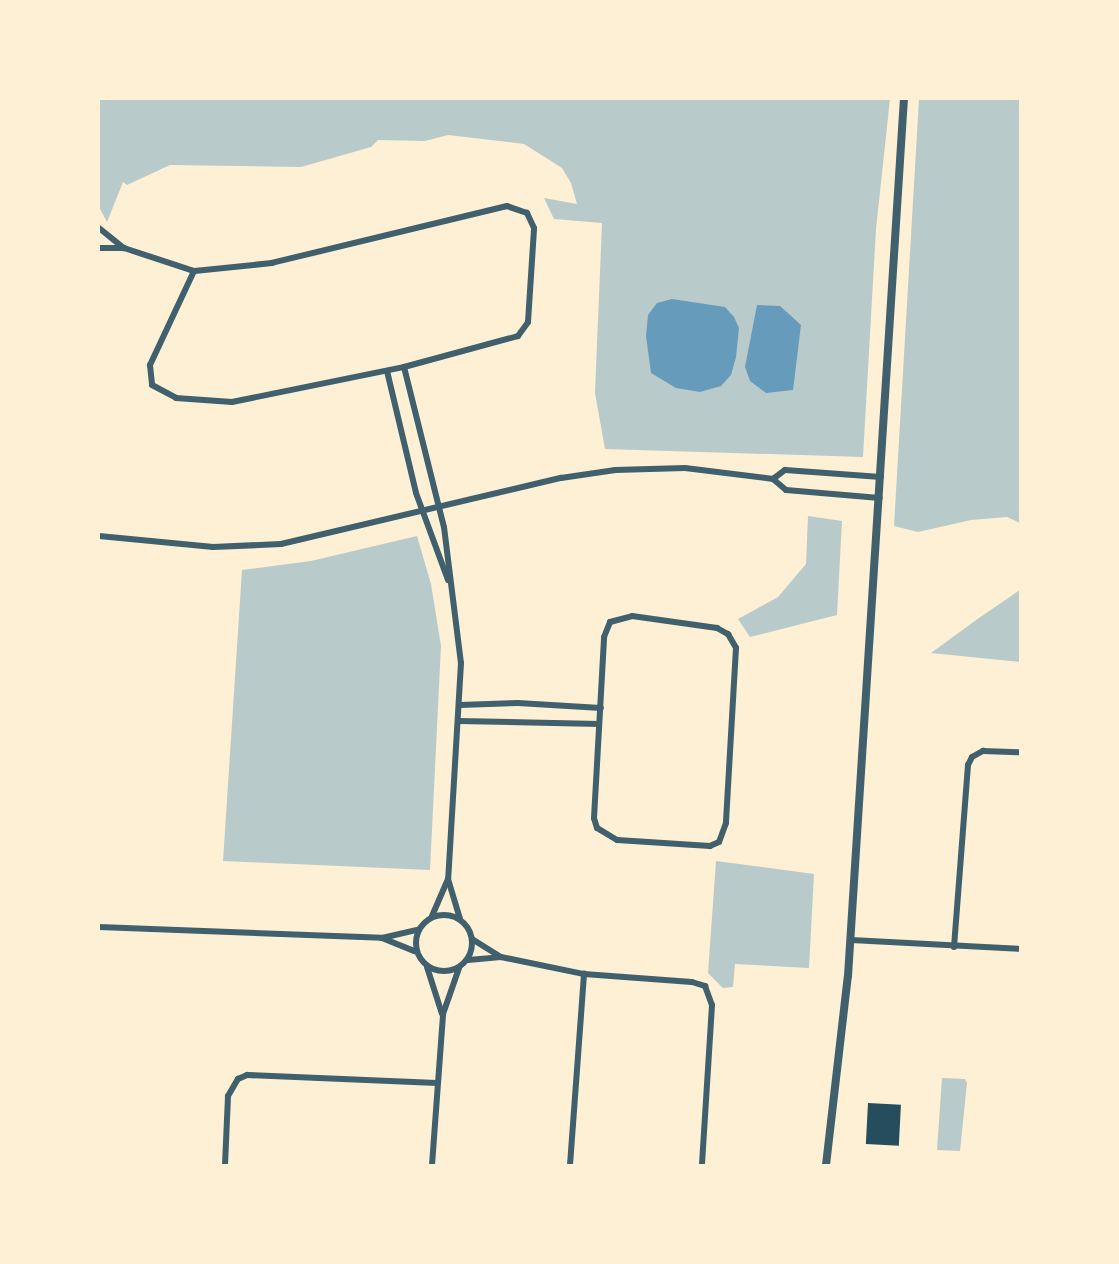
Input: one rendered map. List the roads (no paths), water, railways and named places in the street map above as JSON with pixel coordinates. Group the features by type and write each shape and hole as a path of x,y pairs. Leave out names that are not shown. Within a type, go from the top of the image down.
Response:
{"street":[{"path":"826,1165 850,940 904,99"},
{"path":"99,248 124,248 194,272 272,262 507,206 527,213 534,228 528,322 524,331 507,340 404,367 254,400 199,401 158,391 149,375 150,365 194,272"},
{"path":"99,228 124,248"},
{"path":"99,927 382,938 418,930 432,916 448,879 460,705 459,634 438,508 404,367"},
{"path":"387,371 422,512 451,586"},
{"path":"99,536 175,545 253,547 325,536 561,478 615,470 685,468 773,479 786,490 880,498"},
{"path":"773,479 785,470 881,477"},
{"path":"632,616 717,628 728,634 736,648 726,823 719,842 699,847 617,840 597,828 594,818 601,708 604,637 610,622 632,616"},
{"path":"460,705 518,703 601,708"},
{"path":"459,721 599,724"},
{"path":"954,947 968,765 972,757 983,751 1020,752"},
{"path":"448,879 460,919 472,939 501,957"},
{"path":"432,916 460,919"},
{"path":"415,951 418,930"},
{"path":"382,938 415,951 427,967 443,1014"},
{"path":"432,1165 443,1014 459,969 468,960 472,939"},
{"path":"850,940 1020,949"},
{"path":"468,960 501,957 584,974 692,982 705,986 712,1005 702,1165"},
{"path":"427,967 446,971 459,969"},
{"path":"570,1165 584,974"},
{"path":"225,1165 228,1096 238,1079 247,1075 437,1083"}],"water":[{"path":"672,299 725,307 734,317 739,328 736,357 731,375 721,386 700,392 676,388 651,373 646,336 648,315 657,303"},
{"path":"757,305 780,306 801,325 793,390 766,393 750,381 745,367"}]}
